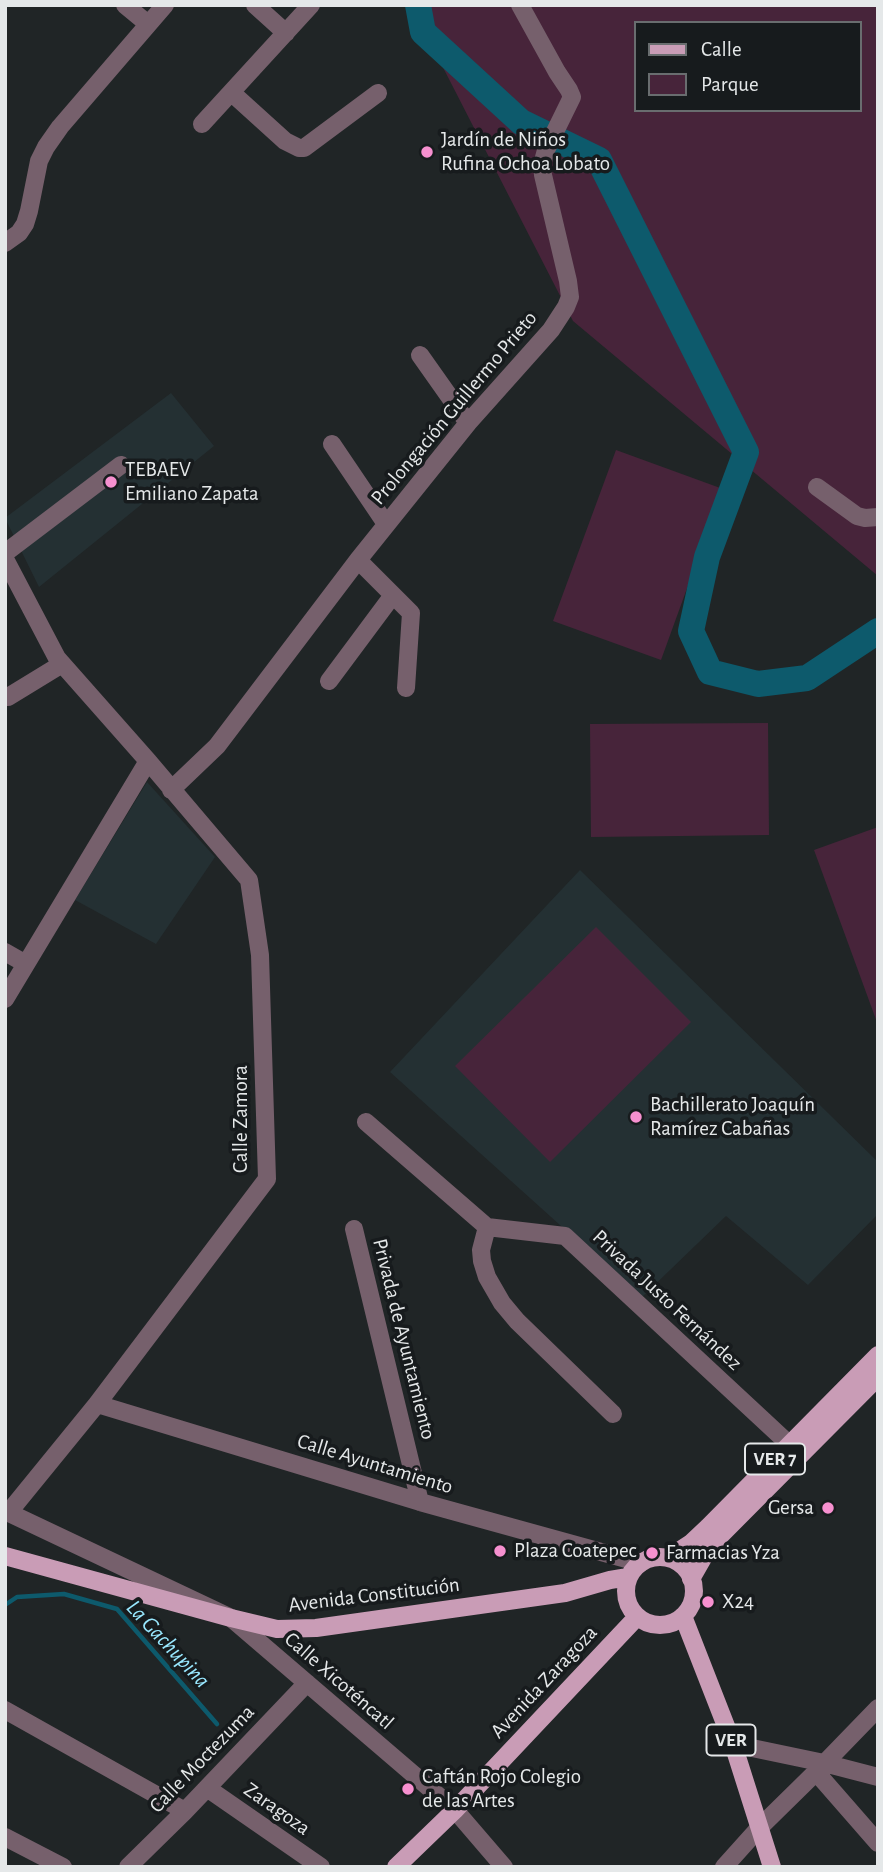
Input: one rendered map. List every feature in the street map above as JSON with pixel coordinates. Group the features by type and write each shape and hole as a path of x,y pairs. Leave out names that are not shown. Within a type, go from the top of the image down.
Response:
{"main road":[{"name":"VER 7","path":"668,1558 691,1543 878,1354"},
{"name":"VER 7","path":"691,1579 720,1536 878,1377"},
{"name":"Avenida Constitución","path":"5,1556 277,1629 316,1628 565,1593 628,1577"},
{"path":"658,1557 678,1563 691,1579 693,1598 690,1607 673,1623 650,1624 637,1617 626,1600 628,1577 640,1563 658,1557"},
{"name":"VER","path":"683,1616 733,1744 772,1867"},
{"name":"Avenida Zaragoza","path":"396,1867 455,1810 637,1617"}],"street":[{"path":"125,5 148,24"},
{"path":"5,243 19,233 25,224 39,161 46,147 60,127 165,5"},
{"path":"255,5 286,33"},
{"path":"202,124 310,5"},
{"name":"Prolongación Guillermo Prieto","path":"171,790 217,746 386,524 468,423 551,330 566,307 570,297 568,281 542,175 542,165 546,150 572,97 520,5"},
{"path":"232,93 285,141 299,148 304,148 378,93"},
{"path":"419,355 468,423"},
{"path":"332,443 386,524"},
{"path":"5,553 121,465"},
{"path":"817,487 851,513 865,518 878,517"},
{"name":"Calle Zamora","path":"5,559 57,659 249,880 260,955 267,1179 97,1404 7,1512"},
{"path":"358,560 411,613 406,688"},
{"path":"329,681 393,595"},
{"path":"8,698 62,664"},
{"path":"5,999 148,761"},
{"path":"5,952 26,964"},
{"path":"366,1122 487,1227 481,1250 482,1261 502,1303 517,1321 613,1414"},
{"name":"Privada Justo Fernández","path":"487,1227 565,1236 790,1445"},
{"name":"Privada de Ayuntamiento","path":"354,1229 420,1502"},
{"name":"Calle Ayuntamiento","path":"97,1404 420,1502 640,1563"},
{"name":"Calle Xicoténcatl","path":"7,1512 231,1618 455,1810 504,1867"},
{"name":"Calle Moctezuma","path":"128,1867 307,1683"},
{"path":"724,1867 878,1708"},
{"path":"5,1710 185,1811"},
{"path":"733,1744 820,1768 878,1777"},
{"path":"820,1768 878,1843"},
{"name":"Zaragoza","path":"207,1788 321,1867"},
{"path":"5,1836 63,1867"}],"shaded area":[{"name":"TEBAEV Emiliano Zapata","path":"171,393 214,446 39,587 5,518"},
{"path":"147,782 215,857 156,944 75,900"},
{"name":"Bachillerato Joaquín Ramírez Cabañas","path":"580,870 878,1162 878,1214 808,1285 726,1216 641,1298 390,1072"}],"green space":[{"path":"411,5 878,5 878,576 573,321"},
{"path":"616,450 723,489 661,660 553,621"},
{"path":"768,723 769,835 591,837 590,724"},
{"path":"878,827 878,1025 814,850"},
{"path":"596,927 691,1022 550,1162 455,1066"}],"waterway":[{"path":"418,5 423,32 521,122 599,160 746,452 707,557 691,631 710,672 758,684 807,678 878,631"},
{"name":"La Gachupina","path":"5,1605 17,1597 64,1594 117,1609 217,1724"}],"place":[{"name":"Jardín de Niños Rufina Ochoa Lobato","path":"427,152"},
{"name":"TEBAEV Emiliano Zapata","path":"111,482"},
{"name":"Bachillerato Joaquín Ramírez Cabañas","path":"636,1117"},
{"name":"Gersa","path":"828,1508"},
{"name":"Plaza Coatepec","path":"500,1551"},
{"name":"Farmacias Yza","path":"652,1553"},
{"name":"X24","path":"708,1602"},
{"name":"Caftán Rojo Colegio de las Artes","path":"408,1789"}]}
